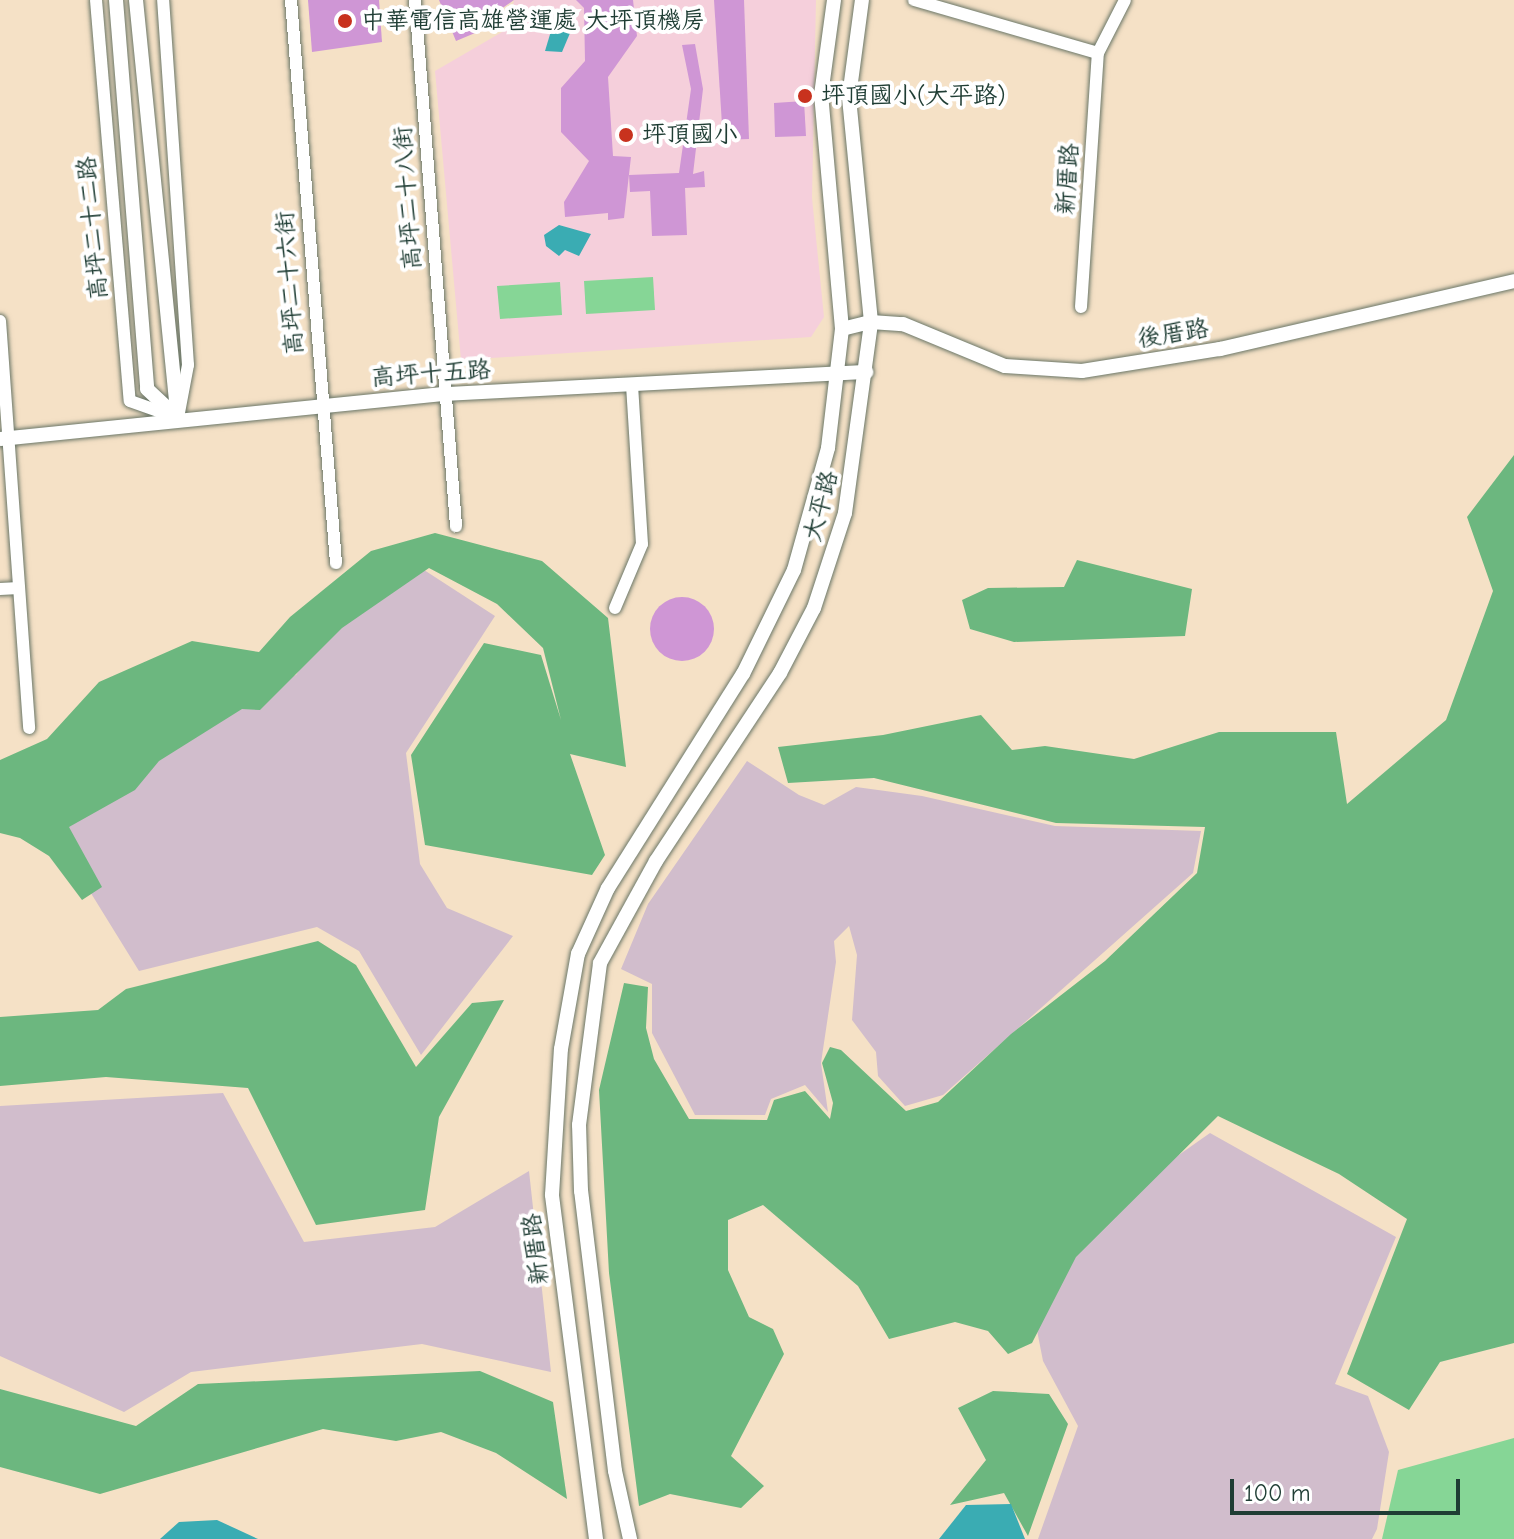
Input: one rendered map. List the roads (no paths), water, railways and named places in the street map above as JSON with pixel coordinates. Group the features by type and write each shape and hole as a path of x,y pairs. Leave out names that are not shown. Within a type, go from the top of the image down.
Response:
{"street":[{"name":"高坪二十二路","path":"96,0 130,401 178,418"},
{"name":"高坪二十二路","path":"116,0 147,389 178,418"},
{"path":"136,0 178,418"},
{"path":"163,0 188,365 178,418"},
{"name":"高坪二十六街","path":"291,0 336,563"},
{"name":"高坪二十八街","path":"415,0 456,526"},
{"name":"大平路","path":"578,954 608,888 743,674 794,570 828,448 842,329 821,95 834,0"},
{"name":"大平路","path":"630,1539 613,1457 581,1191 579,1125 600,963 656,861 780,673 814,608 845,513 871,322 849,97 862,0"},
{"path":"914,0 1098,53"},
{"name":"新厝路","path":"1081,307 1098,53 1125,0"},
{"name":"後厝路","path":"842,329 871,322 903,324 1005,366 1082,371 1220,349 1514,281"},
{"path":"0,321 4,439 29,728"},
{"name":"高坪十五路","path":"4,439 178,418 446,394 866,372"},
{"path":"615,608 642,544 632,385"},
{"path":"0,589 19,588"},
{"name":"新厝路","path":"578,954 552,1130 552,1195 596,1539"}],"water":[{"path":"572,7 573,26 562,52 545,51 551,31"},
{"path":"559,225 591,234 579,256 565,250 559,256 546,246 544,235"},
{"path":"1011,1504 1025,1539 939,1539 966,1505"},
{"path":"217,1520 258,1539 160,1539 179,1522"}],"place":[{"name":"中華電信高雄營運處 大坪頂機房","path":"345,21"},
{"name":"坪頂國小(大平路)","path":"805,96"},
{"name":"坪頂國小","path":"626,135"}]}
